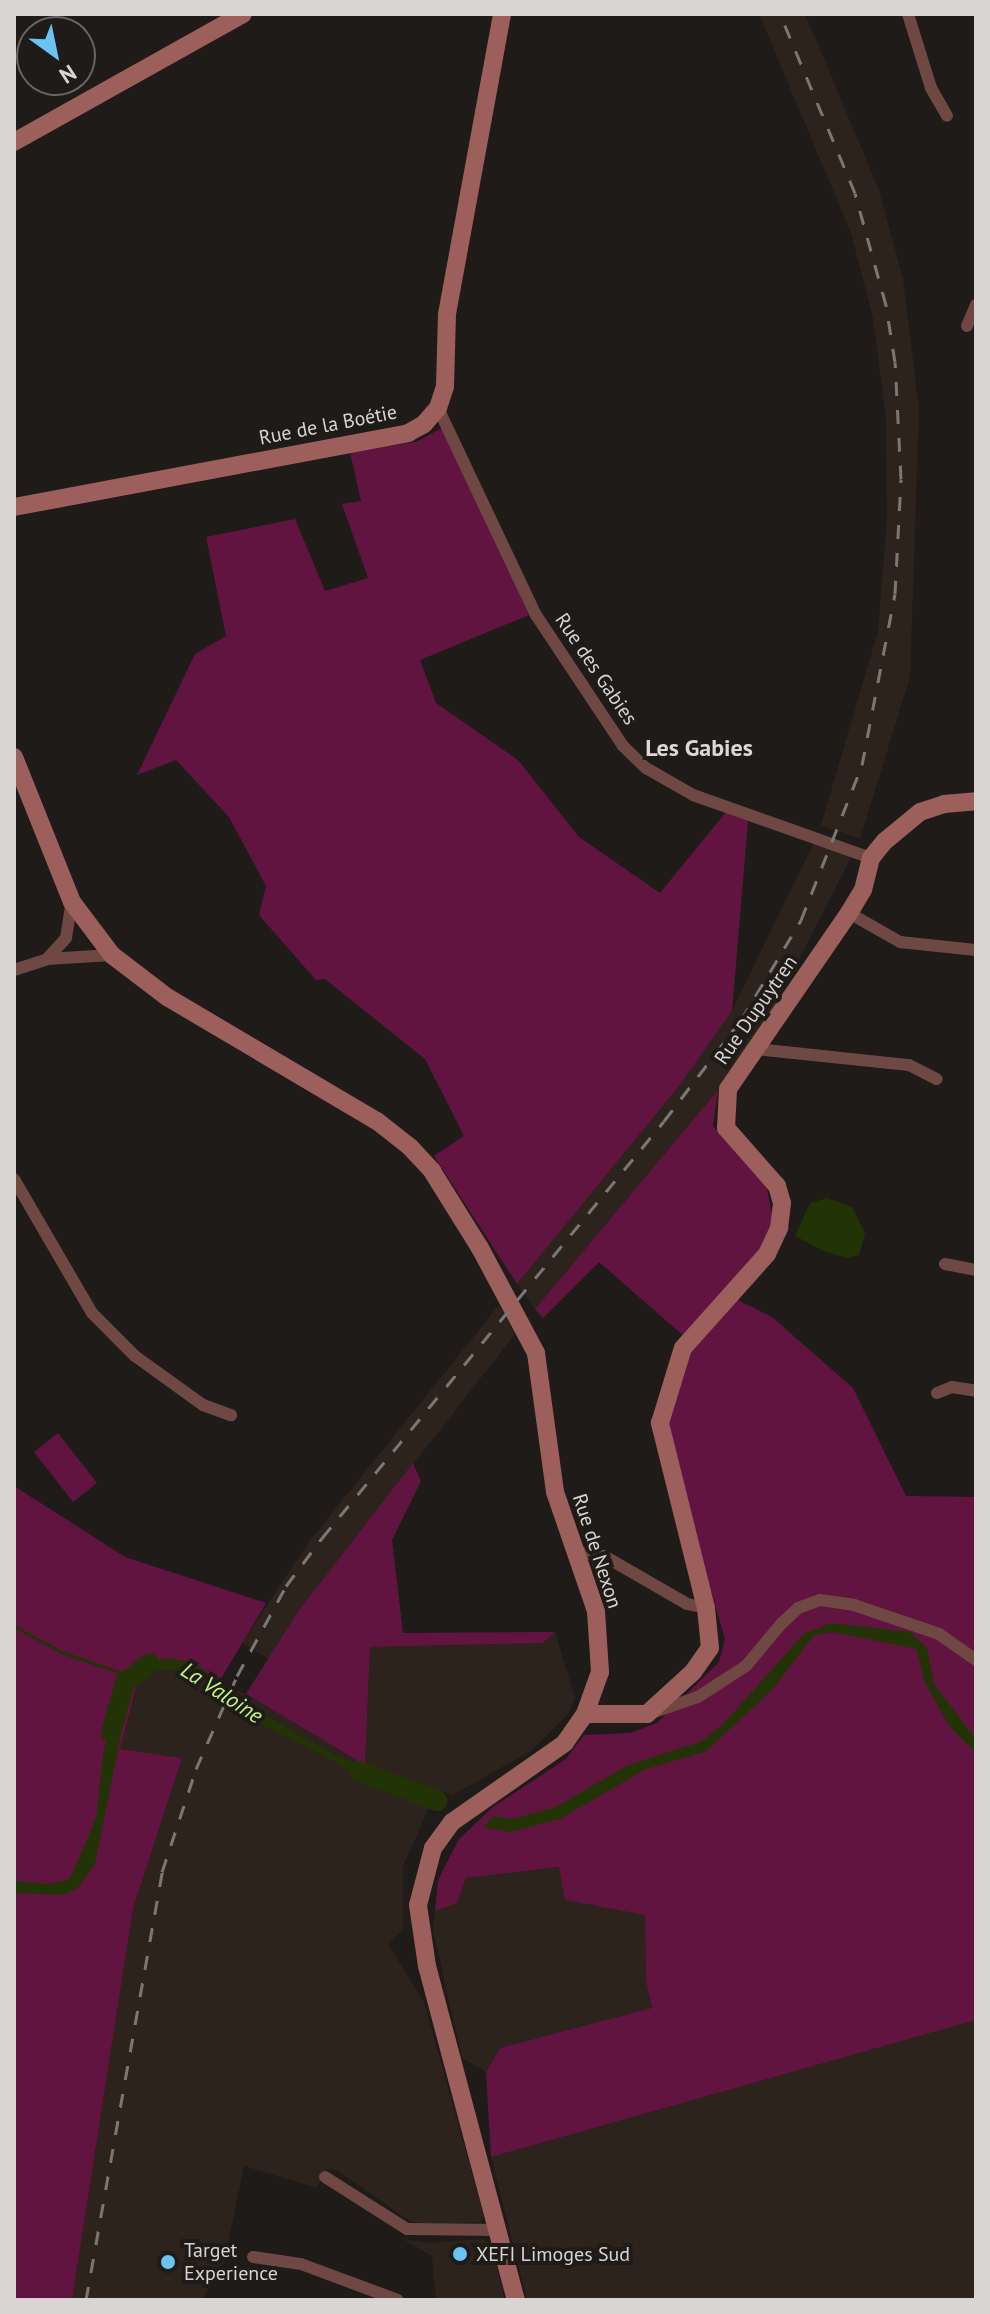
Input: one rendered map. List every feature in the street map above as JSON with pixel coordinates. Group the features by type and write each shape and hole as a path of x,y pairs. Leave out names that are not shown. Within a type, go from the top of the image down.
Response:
{"street":[{"path":"14,142 243,14"},
{"path":"438,408 445,386 447,314 502,14"},
{"path":"908,14 931,88 947,116"},
{"path":"967,326 976,305"},
{"name":"Rue de la Boétie","path":"14,507 408,433 438,408"},
{"name":"Rue des Gabies","path":"438,408 536,615 623,746 646,768 693,795 815,835 865,855"},
{"name":"Rue de Nexon","path":"14,757 72,902 112,955 167,997 377,1121 432,1171 505,1290 536,1353 555,1492 596,1611 602,1655 585,1714 554,1753 452,1822 433,1848 421,1877 420,1934 516,2300"},
{"name":"Rue Dupuytren","path":"647,1714 702,1662 711,1634 660,1423 683,1348 695,1330 753,1274 779,1228 777,1186 739,1147 726,1128 724,1111 728,1089 863,890 865,855 920,812 976,801"},
{"path":"66,938 72,902"},
{"path":"849,913 900,942 976,950"},
{"path":"47,959 66,938 90,928"},
{"path":"14,970 47,959 112,955"},
{"path":"756,1049 909,1065 937,1079"},
{"path":"14,1179 92,1313 135,1356 203,1405 231,1415"},
{"path":"945,1264 976,1270"},
{"path":"937,1393 952,1387 976,1391"},
{"path":"575,1552 604,1556 687,1604 706,1608"},
{"path":"585,1714 647,1714 698,1697 746,1666 798,1608 820,1600 854,1605 939,1634 976,1660"},
{"path":"325,2177 407,2229 498,2230"},
{"path":"253,2257 301,2264 398,2300"}],"shaded area":[{"path":"759,14 805,14 879,190 903,279 919,409 910,677 860,839 821,825 878,631 887,519 886,418 873,318 851,233"},
{"path":"442,428 529,615 420,660 436,703 518,760 579,837 660,893 726,812 748,821 732,1011 679,1086 517,1284 434,1156 464,1136 425,1059 325,979 316,980 259,915 266,886 229,817 176,760 137,775 195,654 226,636 206,537 295,519 325,591 368,578 342,504 361,501 350,452 416,442"},
{"path":"815,840 851,857 776,1005 718,1090 535,1309 517,1284 679,1086 732,1011"},
{"path":"718,1090 713,1126 766,1184 773,1220 738,1300 772,1317 853,1388 906,1496 976,1497 976,2020 491,2157 486,2072 500,2048 652,2008 646,1981 645,1915 565,1900 559,1867 466,1878 457,1903 435,1911 438,1880 459,1839 493,1807 566,1759 584,1735 630,1733 657,1723 719,1662 725,1639 666,1434 693,1344 599,1262 543,1318 535,1309"},
{"path":"499,1305 515,1334 297,1613 269,1659 242,1643 309,1542"},
{"path":"58,1433 97,1483 73,1502 34,1452"},
{"path":"413,1463 421,1481 392,1540 403,1633 555,1632 543,1643 370,1647 365,1765 246,1694 297,1613"},
{"path":"14,1486 125,1557 266,1603 219,1682 180,1664 140,1674 120,1749 182,1758 133,1909 72,2300 14,2300"},
{"path":"555,1632 575,1698 568,1714 531,1751 453,1795 444,1792 428,1810 403,1866 403,1930 388,1944 424,2002 484,2216 480,2222 428,2225 410,2221 336,2170 327,2169 317,2188 244,2166 224,2263 201,2300 72,2300 133,1909 182,1758 120,1749 141,1674 180,1664 246,1694 365,1765 370,1647 543,1643"},
{"path":"560,1867 566,1900 645,1914 646,1981 652,2009 500,2048 486,2072 462,2058 433,1930 435,1911 457,1903 466,1878"},
{"path":"976,2020 976,2300 527,2300 491,2157"},
{"path":"403,2239 429,2243 482,2239 491,2244 505,2300 436,2300 432,2256"}],"water":[{"path":"827,1198 852,1207 865,1233 859,1255 847,1258 824,1251 795,1236 810,1203"},
{"path":"830,1623 911,1632 927,1648 934,1684 976,1739 976,1753 950,1727 925,1683 916,1649 833,1632 814,1635 772,1690 705,1752 646,1769 560,1819 510,1832 483,1827 494,1816 511,1819 554,1808 628,1765 700,1742 722,1725 804,1634"},
{"path":"171,1658 195,1663 263,1714 339,1758 365,1765 383,1778 380,1786 238,1712 186,1671 151,1670 136,1678 130,1689 95,1864 78,1888 64,1895 14,1893 14,1881 49,1884 70,1879 96,1818 104,1748 132,1671 142,1663"}],"waterway":[{"path":"14,1626 61,1652 131,1676"},
{"name":"La Valoine","path":"111,1733 125,1682 150,1663"},
{"name":"La Valoine","path":"359,1771 437,1801"}],"railway":[{"path":"86,2300 162,1872 196,1769 237,1676 286,1586 322,1538 664,1121 741,1020 801,920 862,765 895,594 901,479 895,362 886,305 855,193 780,14"}],"place":[{"name":"XEFI Limoges Sud","path":"460,2254"},
{"name":"Target Experience","path":"168,2262"}],"district":[{"name":"Les Gabies","path":"699,748"}]}
